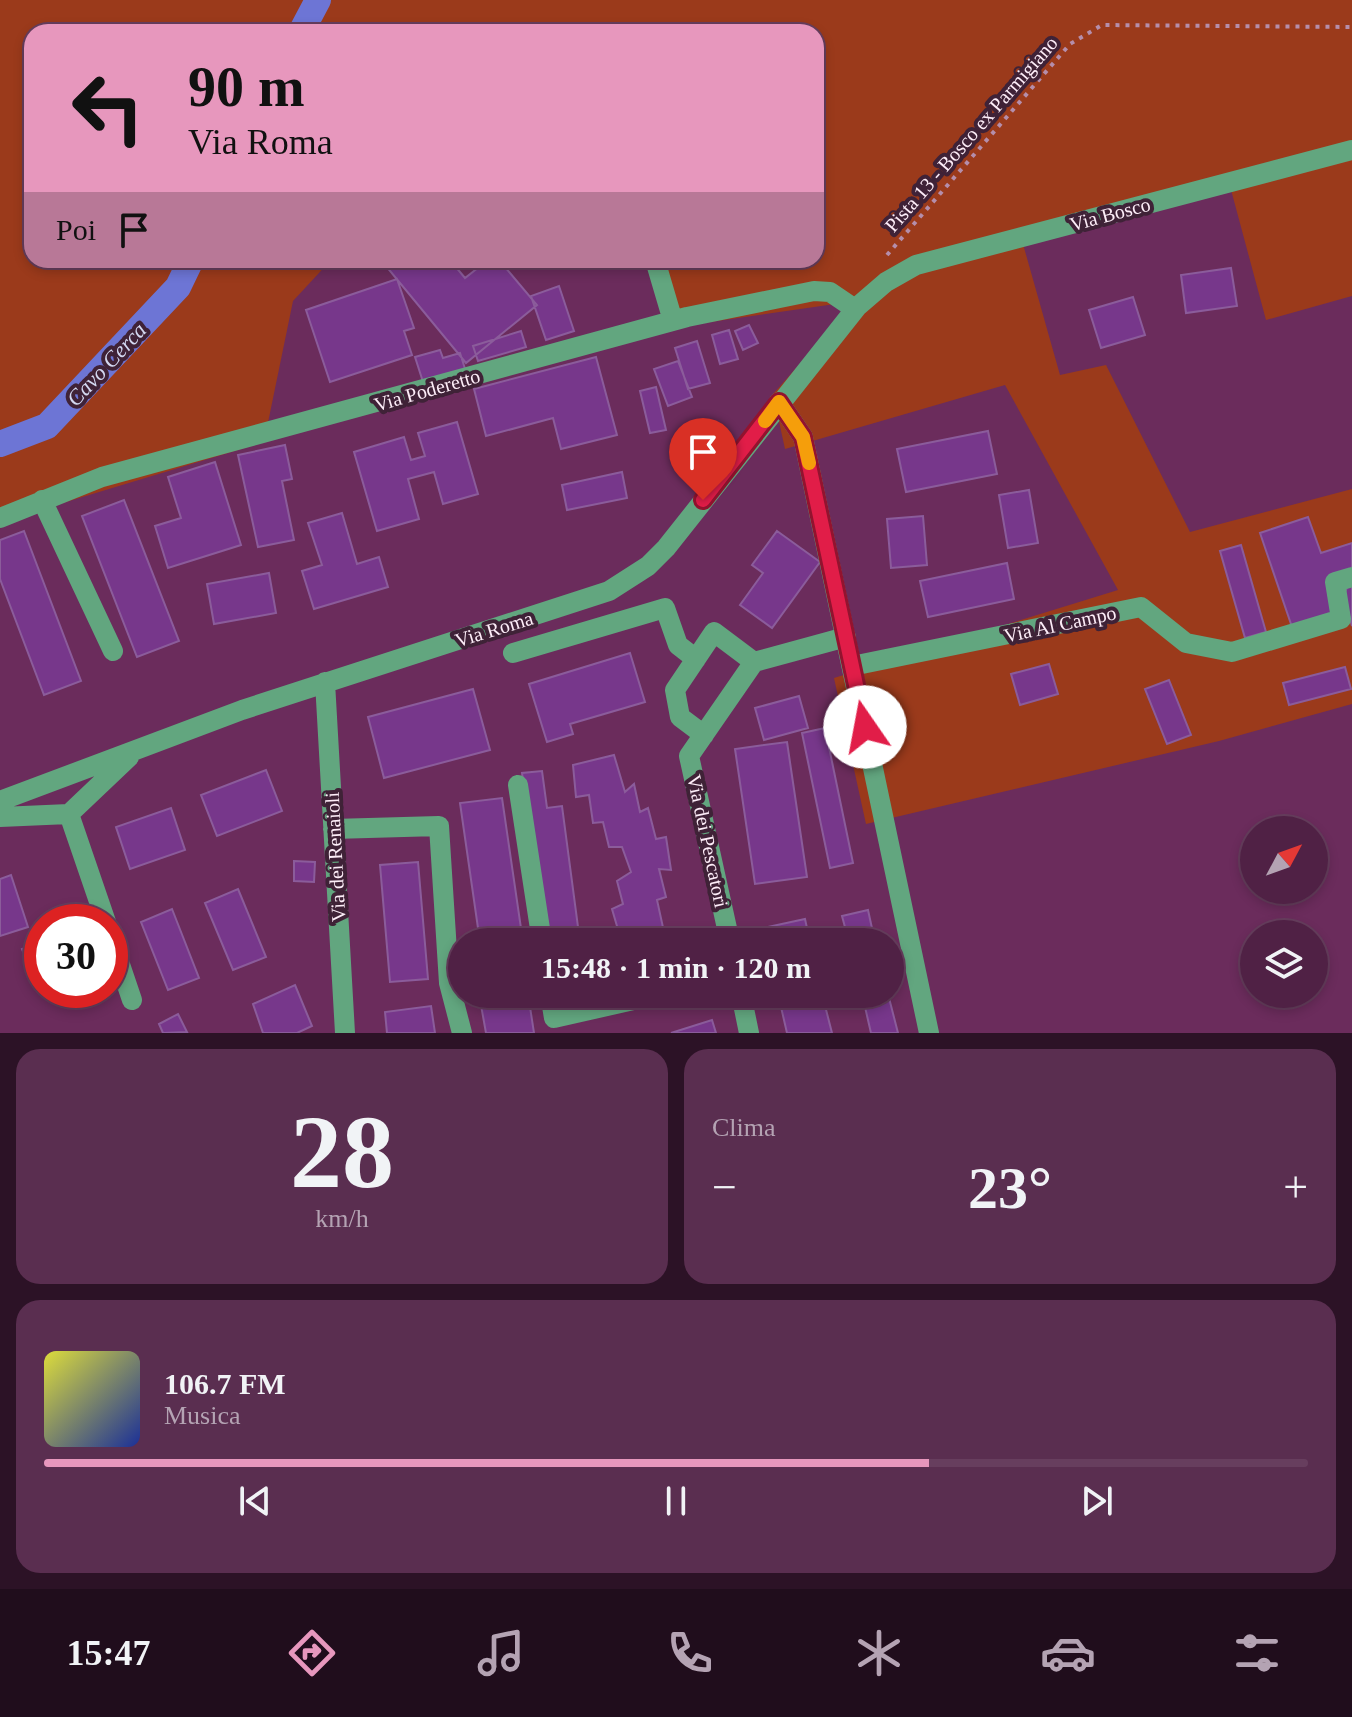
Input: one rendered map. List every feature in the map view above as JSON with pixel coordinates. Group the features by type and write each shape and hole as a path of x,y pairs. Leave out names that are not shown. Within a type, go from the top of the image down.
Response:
{"street":[{"name":"Via Bosco","path":"873,291 916,265 1352,150"},
{"path":"657,268 673,321"},
{"name":"Via Poderetto","path":"0,518 102,477 673,321 814,291 830,292 855,309"},
{"name":"Via Roma","path":"0,801 325,682 581,602 632,577 666,548 779,402 873,291"},
{"path":"779,402 803,437 929,1033"},
{"path":"42,500 113,651"},
{"name":"Via Al Campo","path":"852,666 1141,607 1186,643 1232,652 1341,619 1335,582 1352,577"},
{"path":"513,653 665,608 678,645 696,659"},
{"path":"704,735 680,717 675,690 714,632 754,662 846,637"},
{"name":"Via dei Pescatori","path":"727,928 689,756 754,662"},
{"name":"Via dei Renaioli","path":"325,682 345,1033"},
{"path":"0,817 69,814 138,749"},
{"path":"518,785 540,928"},
{"path":"69,814 100,904"},
{"path":"333,829 439,826 449,983 462,1033"},
{"path":"128,988 132,1000"},
{"path":"552,1008 554,1018 598,1008"},
{"path":"744,1008 749,1033"}],"path":[{"name":"Pista 13 - Bosco ex Parmigiano","path":"885,258 1070,44 1084,33 1102,25 1352,27"}],"shaded area":[{"path":"0,0 1352,0 1352,296 1266,320 1230,186 1023,244 1060,375 1106,365 1190,532 1352,489 1352,704 1219,741 866,824 834,678 1118,590 1005,385 785,449 773,394 856,301 669,328 650,268 824,268 824,24 24,24 24,268 324,268 293,301 264,442 0,522"}],"building":[{"path":"388,268 457,268 465,278 478,268 506,268 537,305 466,363"},
{"path":"1231,268 1237,306 1186,313 1181,275"},
{"path":"397,279 414,328 404,331 412,355 330,382 306,310"},
{"path":"559,286 574,331 546,340 531,296"},
{"path":"1133,297 1145,335 1101,348 1089,310"},
{"path":"749,325 758,343 743,350 735,331"},
{"path":"729,330 738,359 720,364 712,335"},
{"path":"521,331 526,347 478,361 473,346"},
{"path":"697,341 710,383 688,389 675,348"},
{"path":"440,350 443,358 460,353 466,372 424,385 415,357"},
{"path":"596,357 617,435 561,449 553,418 486,436 474,389"},
{"path":"678,361 692,397 668,406 654,369"},
{"path":"656,387 666,430 650,433 640,391"},
{"path":"457,422 478,494 443,504 434,472 408,479 419,519 377,531 354,452 404,437 411,460 425,456 418,433"},
{"path":"988,431 997,474 906,492 897,449"},
{"path":"285,445 292,479 282,481 294,540 258,547 238,455"},
{"path":"215,462 241,545 168,568 155,526 181,518 168,477"},
{"path":"622,472 627,498 567,510 562,485"},
{"path":"1029,490 1038,543 1008,548 999,495"},
{"path":"124,500 179,641 137,657 82,516"},
{"path":"342,513 357,564 379,557 388,587 314,609 302,571 322,565 308,523"},
{"path":"923,516 927,565 891,568 887,519"},
{"path":"1308,517 1321,553 1352,543 1352,575 1337,612 1292,627 1260,533"},
{"path":"24,531 81,681 44,695 0,579 0,540"},
{"path":"777,531 820,562 772,628 740,605 763,573 752,565"},
{"path":"1241,545 1266,632 1245,638 1220,551"},
{"path":"1007,563 1014,599 928,617 920,581"},
{"path":"269,573 276,613 214,624 207,584"},
{"path":"1352,580 1352,626 1340,584"},
{"path":"630,653 645,702 570,724 573,734 547,742 529,684"},
{"path":"1049,664 1058,694 1020,705 1011,674"},
{"path":"1345,667 1351,689 1289,705 1283,683"},
{"path":"1169,680 1191,735 1167,744 1145,689"},
{"path":"473,689 490,750 384,778 368,717"},
{"path":"799,696 808,728 764,740 755,708"},
{"path":"825,728 853,863 830,868 802,733"},
{"path":"787,742 807,877 755,884 735,749"},
{"path":"614,755 625,792 634,784 640,812 648,808 656,839 666,837 671,870 659,869 666,897 657,900 663,928 618,928 612,909 623,904 617,881 631,872 622,847 609,847 603,822 593,823 589,795 576,797 573,765"},
{"path":"266,770 282,811 217,836 201,795"},
{"path":"542,771 547,808 562,806 578,928 543,928 522,773"},
{"path":"502,798 521,928 478,928 460,803"},
{"path":"171,808 185,850 130,869 116,827"},
{"path":"294,861 315,862 314,882 294,881"},
{"path":"418,862 428,979 390,982 380,865"},
{"path":"11,875 24,915 24,928 0,936 0,879"},
{"path":"238,889 266,957 233,970 205,903"},
{"path":"172,909 199,978 168,990 141,922"},
{"path":"868,910 872,928 845,928 842,916"},
{"path":"805,919 807,928 763,928"},
{"path":"295,985 312,1026 297,1033 263,1033 253,1004"},
{"path":"431,1006 435,1033 387,1033 385,1012"},
{"path":"482,1008 530,1008 534,1033 486,1033"},
{"path":"781,1008 826,1008 832,1033 787,1033"},
{"path":"865,1008 892,1008 898,1033 871,1033"},
{"path":"178,1014 187,1032 163,1033 159,1024"},
{"path":"712,1020 716,1033 671,1033"}],"waterway":[{"name":"Cavo Cerca","path":"305,24 318,0"},
{"name":"Cavo Cerca","path":"0,444 47,426 178,287 187,268"}],"slow traffic":[{"path":"765,421 779,402 803,437 809,463"}],"route":[{"path":"703,500 779,402 803,437 865,727"}]}
